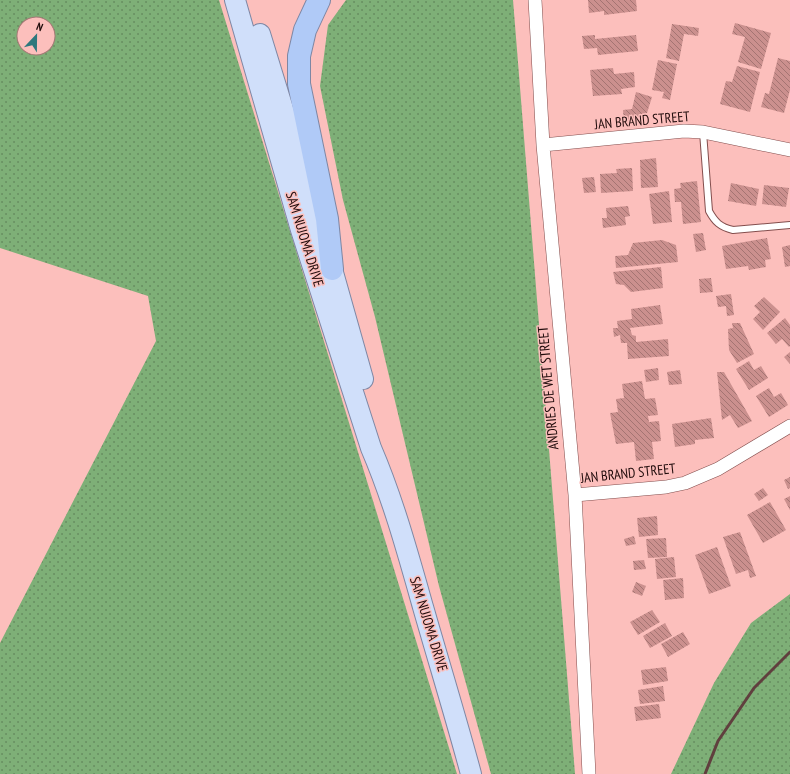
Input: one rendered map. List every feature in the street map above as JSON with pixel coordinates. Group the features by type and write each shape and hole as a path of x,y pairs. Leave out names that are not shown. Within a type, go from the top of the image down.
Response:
{"highway":[{"path":"319,0 305,30 299,56 299,84 327,219 332,269"}],"main road":[{"name":"SAM NUJOMA DRIVE","path":"235,0 301,230 371,448 383,475 409,558 446,682 471,774"},
{"name":"SAM NUJOMA DRIVE","path":"249,0 332,269 377,428 383,475"}],"street":[{"name":"ANDRIES DE WET STREET","path":"535,0 543,145 574,495 589,774"},
{"name":"JAN BRAND STREET","path":"543,145 684,131 703,132 790,150"},
{"name":"JAN BRAND STREET","path":"574,495 666,487 685,483 718,469 790,426"}],"lane":[{"path":"703,132 709,211 715,222 723,228 733,230 790,225"}],"green space":[{"path":"0,0 219,0 457,774 0,774 0,643 156,341 148,296 0,248"},
{"path":"346,0 513,0 575,774 491,774 439,586 375,317 343,200 320,86 328,25"},
{"path":"790,594 790,774 671,774 714,683 751,623"}],"building":[{"path":"588,0 636,0 637,11 604,15 604,11 589,13"},
{"path":"735,23 771,33 761,69 738,62 745,37 732,34"},
{"path":"672,24 699,28 698,36 684,34 679,61 666,58"},
{"path":"595,35 595,39 636,35 638,51 598,55 597,48 584,49 582,36"},
{"path":"778,58 790,61 790,90 784,113 761,107 765,93 769,94"},
{"path":"658,60 677,64 670,100 662,98 664,92 652,90"},
{"path":"737,66 760,72 750,112 720,104 726,81 732,82"},
{"path":"613,68 614,74 634,72 635,87 621,89 622,94 593,96 590,70"},
{"path":"636,92 652,97 647,113 641,114 642,121 624,123 623,110 632,109"},
{"path":"656,158 658,187 641,188 640,160"},
{"path":"632,168 633,191 601,193 600,174 617,173 616,169"},
{"path":"594,177 596,192 584,193 582,178"},
{"path":"697,181 701,222 683,224 681,202 675,202 674,189 681,188 680,183"},
{"path":"731,183 759,189 756,206 728,201"},
{"path":"764,185 789,188 786,207 762,204"},
{"path":"669,191 672,222 653,224 649,194"},
{"path":"628,206 630,216 625,217 626,225 603,228 602,218 607,218 606,208"},
{"path":"703,233 706,250 696,252 693,234"},
{"path":"767,238 771,259 765,260 766,267 749,270 748,266 726,269 722,246"},
{"path":"662,240 676,245 678,262 616,268 615,256 628,255 633,243"},
{"path":"790,245 790,266 785,267 782,247"},
{"path":"661,267 663,288 631,292 624,285 616,284 613,272"},
{"path":"711,278 713,292 700,293 699,279"},
{"path":"731,294 734,315 727,316 726,306 718,307 716,296"},
{"path":"764,297 780,312 763,330 753,319 760,312 754,306"},
{"path":"660,305 663,324 630,328 632,335 636,336 636,342 668,339 669,356 628,359 627,343 621,343 620,335 614,337 613,328 618,328 617,321 632,319 631,309"},
{"path":"785,318 790,325 789,347 782,339 776,344 767,333"},
{"path":"732,323 740,323 754,354 737,363 729,350 728,329 733,328"},
{"path":"790,352 790,364 784,357"},
{"path":"749,361 754,370 761,366 768,378 749,390 736,369"},
{"path":"658,368 659,380 646,382 644,370"},
{"path":"680,370 682,384 669,385 667,372"},
{"path":"717,372 724,372 752,421 738,428 730,415 722,420"},
{"path":"642,381 645,399 655,398 658,415 648,416 649,422 659,421 661,441 652,442 654,459 636,461 634,442 616,444 610,413 618,412 616,399 624,398 622,384"},
{"path":"769,388 774,397 781,393 788,405 769,417 756,396"},
{"path":"711,418 714,438 695,440 695,444 675,447 672,424"},
{"path":"790,477 790,488 788,489 784,480"},
{"path":"763,488 768,495 759,501 754,494"},
{"path":"790,496 790,510 784,499"},
{"path":"770,502 786,530 763,543 747,515"},
{"path":"657,516 658,535 639,537 637,518"},
{"path":"740,532 756,576 750,578 748,570 736,574 723,537"},
{"path":"634,536 636,544 626,546 624,539"},
{"path":"666,538 667,557 648,558 646,539"},
{"path":"717,547 731,586 709,594 695,555"},
{"path":"674,557 676,577 657,579 655,559"},
{"path":"644,560 646,569 634,570 633,561"},
{"path":"683,578 684,598 665,600 663,580"},
{"path":"636,582 646,586 642,596 632,592"},
{"path":"652,610 660,622 638,635 630,622"},
{"path":"665,623 672,636 650,648 643,636"},
{"path":"683,632 690,644 668,657 661,644"},
{"path":"666,667 668,681 643,685 641,670"},
{"path":"663,686 665,701 640,704 638,690"},
{"path":"659,704 661,718 636,721 634,707"}],"railway":[{"path":"705,774 718,741 754,688 790,652"}]}
